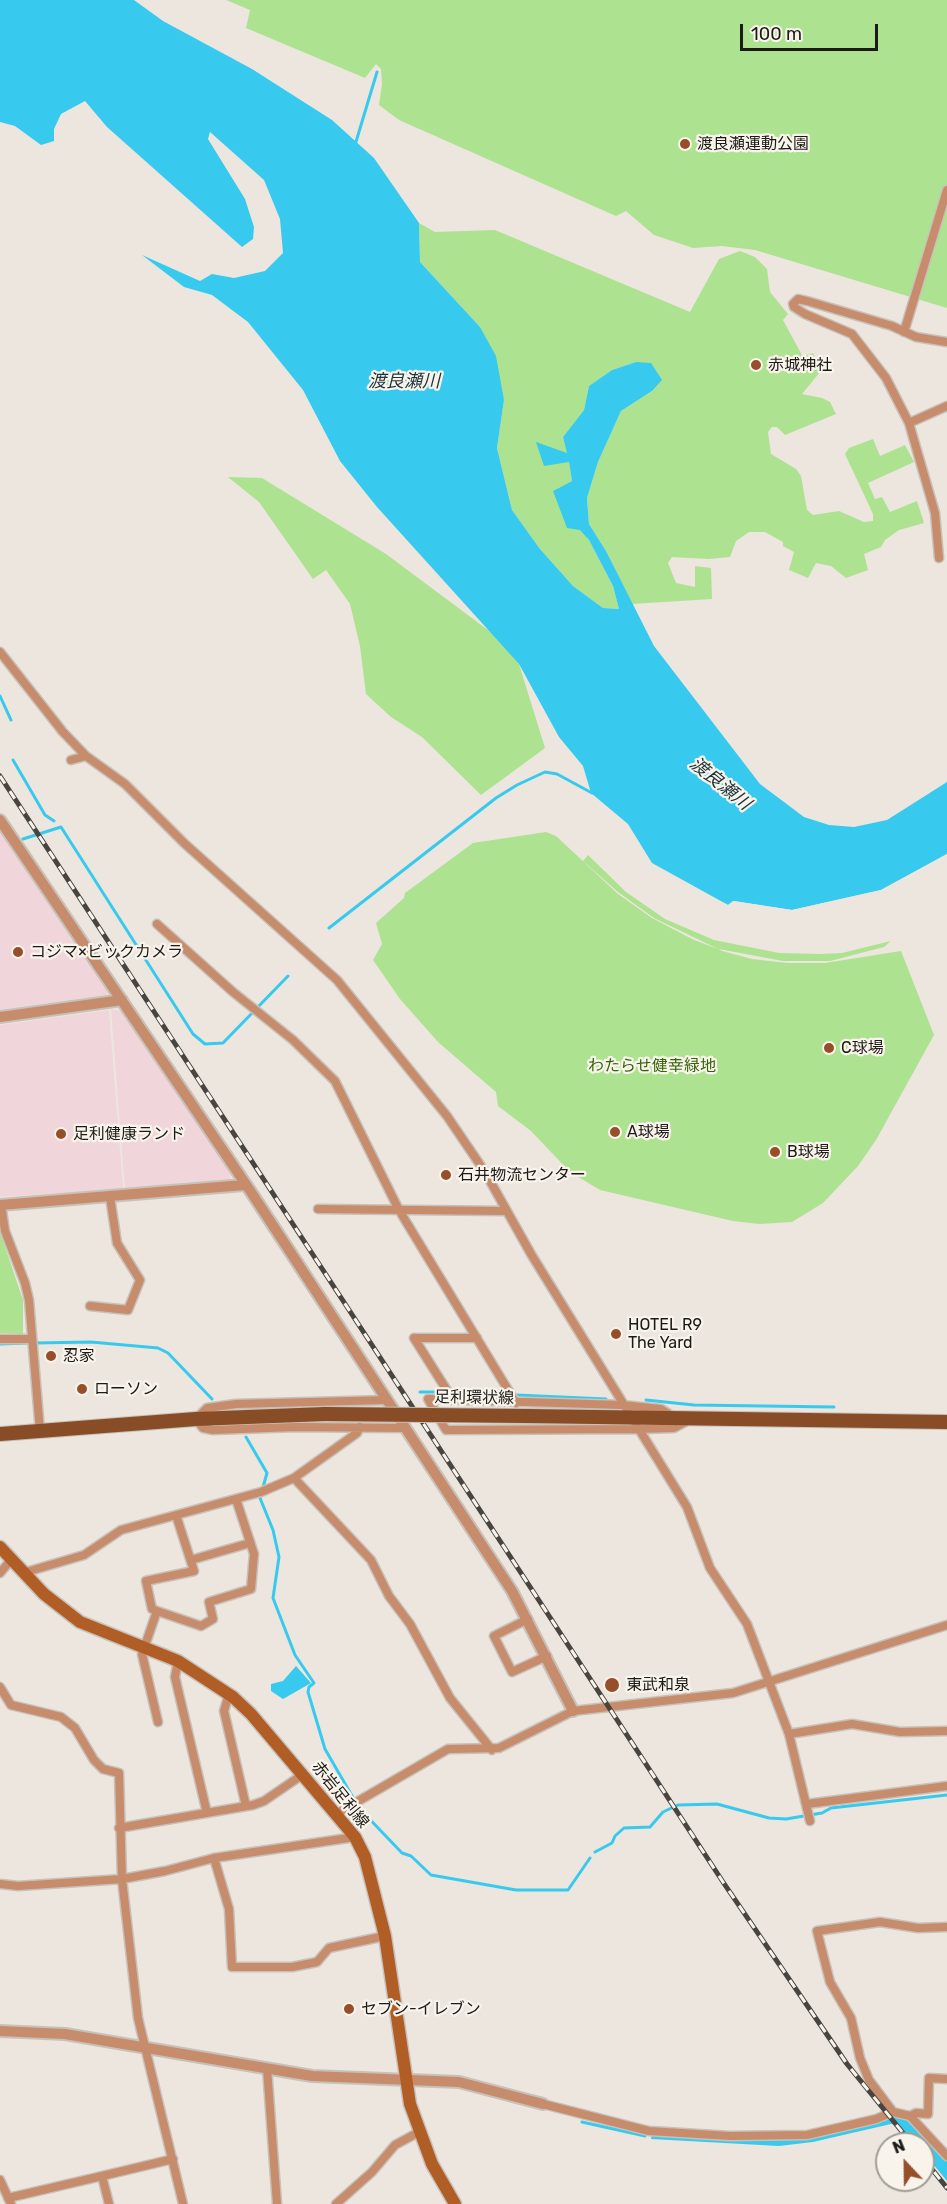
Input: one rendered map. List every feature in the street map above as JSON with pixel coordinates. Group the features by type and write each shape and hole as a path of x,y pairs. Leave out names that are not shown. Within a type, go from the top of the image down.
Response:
{"main road":[{"name":"足利環状線","path":"0,1434 196,1419 324,1414 526,1416 626,1411 695,1418 947,1422"},
{"name":"赤岩足利線","path":"0,1547 22,1573 80,1622 178,1661 229,1694 251,1714 355,1837 365,1857 385,1936 405,2080 419,2132 432,2164 455,2204"}],"street":[{"path":"904,332 947,190"},
{"path":"939,558 935,513 909,423 886,378 852,334 805,315 793,304 798,299 807,300 892,326 904,332 941,343 947,342"},
{"path":"909,423 947,406"},
{"path":"0,652 63,732 86,756 124,784 184,843 337,980 447,1116 485,1172 505,1211 687,1507 707,1562 747,1624 770,1682 789,1734 810,1820"},
{"path":"71,760 86,756"},
{"path":"0,820 388,1400 528,1619 573,1711"},
{"path":"157,924 232,992 293,1040 335,1081 399,1210 516,1403"},
{"path":"0,1017 122,1000"},
{"path":"40,1431 31,1339 31,1312 25,1283 5,1231 1,1204 244,1185"},
{"path":"90,1306 128,1310 140,1280 117,1243 111,1197"},
{"path":"318,1209 505,1211"},
{"path":"453,1400 414,1338 477,1338"},
{"path":"0,1339 31,1339"},
{"path":"626,1411 428,1399 446,1430 674,1428 695,1418"},
{"path":"388,1400 229,1404 207,1408 196,1419 203,1428 213,1430 405,1428"},
{"path":"22,1573 84,1555 121,1530 236,1499 294,1478 357,1433 360,1427"},
{"path":"294,1478 371,1560 389,1596 410,1624 450,1698 492,1750"},
{"path":"176,1515 194,1571 146,1581 152,1609 201,1626 213,1619 208,1602 251,1589 254,1554 236,1499"},
{"path":"190,1560 250,1544"},
{"path":"0,1573 10,1561"},
{"path":"157,1611 146,1649 142,1654 158,1722"},
{"path":"528,1619 494,1636 507,1663 512,1672 547,1656"},
{"path":"336,1814 439,1752 459,1748 492,1750 573,1711 717,1695 770,1682 947,1625"},
{"path":"178,1661 175,1677 207,1813"},
{"path":"0,1687 11,1705 61,1717 75,1728 94,1760 103,1769 119,1773 122,1879 138,2018 183,2204"},
{"path":"229,1694 224,1711 246,1806"},
{"path":"789,1734 852,1724 900,1732 947,1731"},
{"path":"119,1828 264,1801 302,1775"},
{"path":"807,1805 947,1786"},
{"path":"0,1884 18,1886 122,1879 214,1858 355,1837"},
{"path":"214,1858 229,1909 232,1966 292,1967 317,1962 329,1948 385,1936"},
{"path":"893,2112 869,2080 860,2058 851,2018 830,1982 817,1931 880,1922 918,1928 947,1927"},
{"path":"0,2031 65,2034 312,2076 459,2082 649,2131 730,2136 807,2135 876,2119 893,2112 910,2116 947,2156"},
{"path":"267,2068 277,2204"},
{"path":"910,2116 916,2113 928,2114 929,2078 947,2079"},
{"path":"336,2204 372,2172 395,2145 419,2132"},
{"path":"0,2180 10,2201 173,2159"},
{"path":"102,2176 109,2204"}],"shaded area":[{"path":"0,827 109,991 106,995 0,1010"},
{"path":"111,1009 123,1011 230,1173 231,1179 125,1190"},
{"path":"109,1010 123,1189 0,1197 0,1025"}],"green space":[{"name":"渡良瀬運動公園","path":"226,0 947,0 947,308 755,250 722,246 693,248 654,235 626,211 616,216 399,120 379,105 382,84 381,69 376,64 365,78 246,28 250,10"},
{"path":"419,223 435,232 495,230 690,312 719,259 740,251 755,257 767,269 770,292 788,314 783,320 803,357 813,353 821,371 802,394 830,402 836,414 785,435 777,427 772,427 768,432 771,454 796,469 801,476 807,510 813,515 839,511 864,522 873,521 873,514 845,454 849,448 873,439 880,456 905,445 914,462 868,483 875,499 882,497 890,512 917,501 924,523 899,530 885,540 881,547 864,554 868,570 846,578 831,566 816,563 808,578 789,570 794,552 783,546 783,542 765,532 749,532 736,541 730,557 709,559 672,557 668,563 676,583 695,587 695,566 711,568 712,599 632,604 606,551 589,524 587,498 598,462 621,411 652,391 636,362 612,370 589,386 584,410 563,437 568,454 536,443 569,461 572,481 553,491 589,540 613,586 619,609 603,608 573,586 540,549 512,510 497,448 504,400 480,327 420,262"},
{"path":"228,477 262,478 386,554 496,636 519,664 545,748 481,795 422,737 391,717 366,694 360,646 350,604 326,570 313,579 259,502"},
{"name":"わたらせ健幸緑地","path":"546,832 556,836 618,894 652,918 694,940 718,949 654,918 618,892 583,861 588,855 626,892 665,919 714,940 779,953 820,954 842,953 891,941 884,947 830,961 783,961 719,949 722,951 752,959 787,963 825,963 901,951 934,1035 876,1140 858,1166 823,1203 792,1222 759,1224 733,1221 600,1190 570,1172 531,1131 498,1106 496,1092 438,1042 400,999 373,960 382,944 376,923 404,898 405,893 473,843"},
{"path":"0,1232 23,1300 23,1334 0,1333"}],"water":[{"name":"渡良瀬川","path":"0,0 134,0 163,21 252,69 332,120 374,158 419,223 420,262 480,327 496,356 504,400 497,448 512,510 540,549 573,586 603,608 619,609 613,586 589,540 580,530 567,528 553,491 572,481 569,462 544,466 536,442 567,453 563,437 584,410 589,386 612,370 636,362 651,363 662,380 652,391 621,411 598,462 587,498 589,524 606,551 654,646 760,784 804,817 829,825 854,827 887,820 947,782 947,854 881,890 792,910 734,901 728,905 652,863 628,824 591,793 583,766 559,737 519,664 377,507 340,461 303,390 248,322 212,295 184,287 142,255 200,281 212,274 234,278 265,271 283,253 280,219 264,180 210,132 208,139 245,199 254,227 253,239 242,247 107,127 85,101 61,114 54,129 54,141 41,145 15,126 0,122"},
{"path":"296,1666 311,1683 283,1699 271,1691 271,1684 283,1681"},
{"path":"893,2114 909,2118 922,2132 905,2132 899,2125 891,2124 813,2142 779,2146 651,2139 652,2134 777,2138"},
{"path":"935,2146 947,2159 947,2181 935,2166"}],"pier":[{"path":"947,854 944,861 882,893 855,901 792,913 734,904 728,908 675,879 728,905 733,901 792,910 881,890"}],"waterway":[{"path":"355,145 377,72"},
{"path":"0,696 11,720"},
{"path":"13,760 45,815 54,821"},
{"path":"329,928 496,798 517,785 545,772 557,774 592,793"},
{"path":"23,839 61,827 193,1034 205,1044 223,1043 288,976"},
{"path":"35,1343 91,1342 158,1348 168,1353 212,1399"},
{"path":"0,1344 28,1343"},
{"path":"420,1392 444,1392"},
{"path":"458,1393 503,1394"},
{"path":"516,1395 606,1399"},
{"path":"646,1400 694,1405 834,1407"},
{"path":"246,1437 267,1473 260,1498 273,1530 279,1557 273,1598 295,1655 314,1683 309,1687 308,1692 325,1749 359,1808 402,1853 411,1856 431,1875 516,1890 568,1890 590,1858"},
{"path":"595,1852 612,1843 615,1836 624,1828 650,1827 663,1812 678,1805 717,1804 769,1818 786,1819 822,1813 831,1808 947,1795"},
{"path":"582,2122 645,2136"}],"railway":[{"path":"0,776 723,1882 847,2064 902,2132"},
{"path":"935,2173 947,2188"}],"place":[{"name":"渡良瀬運動公園","path":"685,144"},
{"name":"赤城神社","path":"756,365"},
{"name":"コジマ×ビックカメラ","path":"18,952"},
{"name":"C球場","path":"829,1048"},
{"name":"A球場","path":"615,1132"},
{"name":"足利健康ランド","path":"61,1134"},
{"name":"B球場","path":"775,1152"},
{"name":"石井物流センター","path":"446,1175"},
{"name":"HOTEL R9 The Yard","path":"616,1334"},
{"name":"忍家","path":"51,1356"},
{"name":"ローソン","path":"82,1389"},
{"name":"東武和泉","path":"612,1685"},
{"name":"セブン-イレブン","path":"349,2009"}]}
